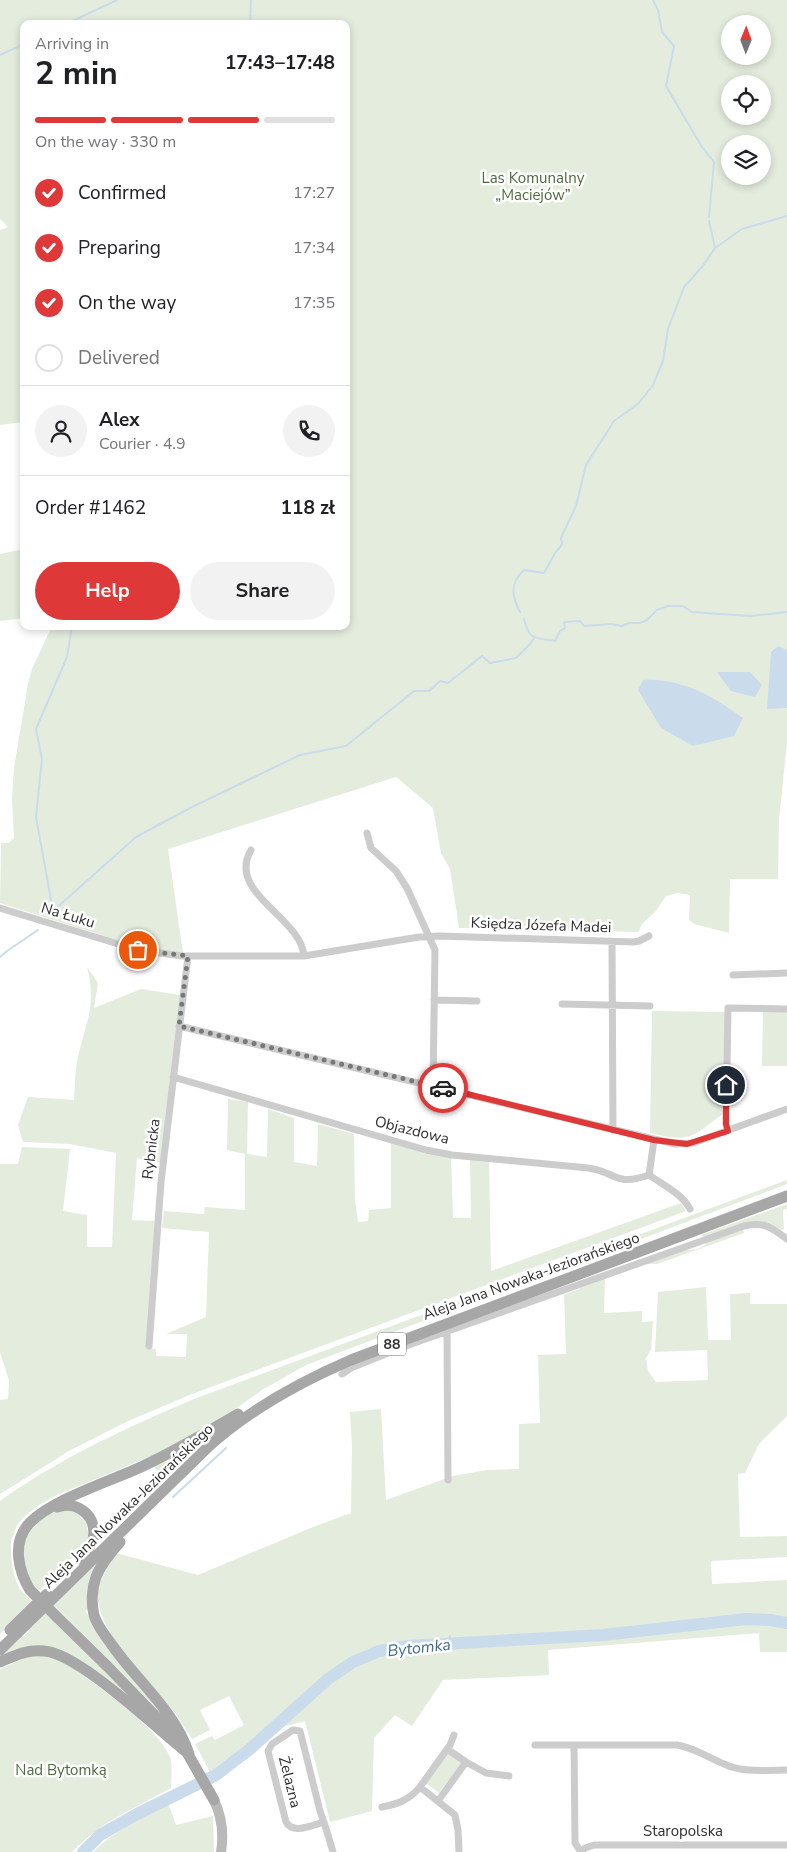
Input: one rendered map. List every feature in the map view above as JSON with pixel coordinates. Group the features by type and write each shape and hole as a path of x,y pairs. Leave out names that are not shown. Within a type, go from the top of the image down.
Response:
{"main road":[{"name":"Aleja Jana Nowaka-Jeziorańskiego","path":"0,1640 185,1458 238,1414 287,1383 348,1353 787,1189"},
{"name":"Aleja Jana Nowaka-Jeziorańskiego","path":"0,1650 44,1610 152,1500 222,1434 267,1403 317,1375 394,1344 787,1196"},
{"path":"221,1852 222,1830 220,1816 208,1787 189,1754 166,1726 30,1590 19,1568 18,1555 20,1541 26,1527 46,1510 65,1499 168,1454 238,1414"},
{"path":"152,1500 109,1555 96,1577 92,1595 94,1614 98,1625 116,1652 170,1716 185,1741 189,1754"},
{"path":"46,1510 62,1505 72,1505 80,1508 90,1519 94,1528 93,1539 82,1560"},
{"path":"0,1662 22,1653 44,1650 64,1656 95,1677 189,1754"}],"street":[{"path":"367,833 371,848 389,864 403,881 435,950 433,1086"},
{"path":"251,850 246,862 247,881 300,940 304,956"},
{"name":"Na Łuku","path":"0,908 138,950 188,956"},
{"name":"Księdza Józefa Madei","path":"188,956 304,956 429,936 612,942 639,941 649,936"},
{"path":"612,942 613,1130"},
{"name":"Rybnicka","path":"149,1346 161,1182 188,956"},
{"path":"733,974 787,973"},
{"path":"434,1000 477,1002"},
{"path":"562,1004 650,1006"},
{"path":"728,1131 726,1124 728,1008 787,1009"},
{"path":"179,1026 654,1140 687,1144 787,1109"},
{"name":"Objazdowa","path":"173,1077 432,1152 588,1168 600,1170 619,1180 625,1181 648,1175"},
{"path":"654,1140 648,1175 678,1195 686,1202 690,1209"},
{"path":"342,1374 394,1351 448,1331 744,1226 766,1225 787,1239"},
{"path":"448,1331 448,1480"},
{"name":"Żelazna","path":"324,1822 298,1829 290,1827 286,1822 268,1751 272,1744 292,1730 300,1731 333,1852"},
{"path":"382,1807 400,1803 412,1796 447,1749 454,1735"},
{"path":"574,1744 575,1843 581,1852"},
{"path":"535,1745 676,1744 690,1747 724,1764 737,1768 787,1770"},
{"path":"447,1749 486,1773 509,1776"},
{"path":"438,1800 466,1762"},
{"path":"420,1787 452,1811 457,1819 460,1852"},
{"name":"Staropolska","path":"581,1852 585,1848 594,1845 787,1845"}],"green space":[{"name":"Las Komunalny „Maciejów”","path":"0,0 787,0 787,743 779,819 778,879 730,879 729,933 694,924 689,920 690,895 677,893 666,896 656,911 642,924 638,932 459,928 450,869 441,853 433,808 396,777 168,849 183,953 145,949 0,903 1,843 9,843 14,838 12,798 14,768 28,684 32,669 50,630 350,630 350,20 20,20 20,422 0,425 0,230 8,227 0,219"},
{"path":"20,550 20,618 0,621 0,554"},
{"path":"87,967 98,983 94,1008 141,989 180,995 160,1163 137,1158 132,1220 155,1221 146,1349 156,1349 156,1356 186,1357 187,1334 166,1334 206,1317 209,1232 162,1228 164,1211 204,1214 205,1207 245,1210 245,1154 227,1150 228,1099 248,1102 247,1154 267,1157 268,1109 294,1118 294,1162 317,1166 318,1124 354,1134 355,1200 358,1222 368,1221 369,1210 391,1208 391,1142 451,1156 453,1218 471,1218 470,1158 489,1161 491,1271 681,1203 686,1211 192,1394 126,1422 69,1451 0,1494 0,1400 8,1399 9,1381 0,1352 0,1164 18,1164 22,1147 70,1149 63,1211 87,1215 87,1247 112,1247 116,1153 70,1144 23,1142 18,1125 28,1097 74,1100 77,1062 91,1003 90,980"},
{"path":"652,1011 725,1012 724,1113 705,1128 690,1136 674,1137 650,1133"},
{"path":"763,1011 787,1012 787,1066 762,1066"},
{"path":"787,1180 787,1184 306,1365 262,1390 224,1417 161,1452 59,1494 39,1505 17,1525 11,1541 14,1575 19,1588 33,1603 0,1634 0,1501 70,1457 143,1421 194,1399"},
{"path":"787,1204 787,1209 783,1210 784,1229 779,1231 766,1223 705,1238 701,1235"},
{"path":"743,1229 744,1233 657,1264 644,1264 686,1250 698,1249 707,1242"},
{"path":"605,1278 604,1313 642,1311 642,1322 653,1321 651,1350 646,1358 648,1371 656,1382 708,1380 707,1350 655,1352 658,1292 706,1287 708,1340 731,1340 730,1294 750,1293 750,1304 787,1304 787,1416 759,1444 745,1473 738,1474 740,1537 787,1536 787,1557 711,1561 712,1584 787,1580 787,1618 754,1615 602,1631 390,1645 367,1652 324,1676 248,1748 210,1772 195,1744 212,1736 215,1740 244,1725 229,1696 200,1710 210,1730 192,1739 170,1707 124,1653 104,1622 99,1606 99,1586 105,1571 116,1553 198,1575 351,1513 352,1446 350,1412 381,1409 386,1500 453,1476 487,1470 519,1469 519,1424 540,1423 538,1355 566,1354 564,1295"},
{"path":"188,1448 188,1450 160,1477 153,1464"},
{"path":"146,1488 146,1491 96,1540 99,1526 109,1523"},
{"path":"62,1509 75,1512 84,1520 88,1537 86,1544 39,1591 24,1567 24,1544 29,1533 37,1523 48,1515"},
{"path":"102,1556 88,1609 85,1611 164,1716 54,1605"},
{"path":"45,1612 157,1722 67,1653 0,1657 28,1632"},
{"path":"740,1624 787,1626 787,1652 760,1652 759,1633 548,1650 549,1675 443,1680 412,1726 395,1715 374,1738 372,1811 330,1822 305,1721 278,1728 331,1679 353,1665 394,1652 601,1638"},
{"name":"Nad Bytomką","path":"50,1656 64,1661 138,1718 163,1745 170,1757 172,1768 171,1788 106,1824 72,1852 0,1852 0,1669 24,1658"},
{"path":"448,1752 462,1762 439,1793 426,1783"},
{"path":"168,1803 176,1825 213,1816 214,1852 93,1852 119,1831"}],"water":[{"path":"778,646 787,650 787,708 767,709 771,652"},
{"path":"717,672 750,672 762,685 755,697 731,691"},
{"path":"643,680 657,680 683,685 720,702 743,718 734,736 693,746 661,728 638,690"}],"waterway":[{"path":"74,20 117,0"},
{"path":"250,20 251,0"},
{"path":"653,0 658,10 662,32 674,46 666,86 702,147 714,162 709,217"},
{"path":"0,55 20,46"},
{"path":"715,248 742,229 787,216"},
{"path":"520,612 513,590 516,579 524,570 544,573 561,546 561,538 576,506 586,465 614,421 638,404 653,385 663,361 668,329 684,287 702,267 715,248 709,221"},
{"path":"524,619 528,631 534,637 555,641 560,631 565,628 564,622 580,621 584,626 611,624 622,626 647,620 657,610 668,606 683,606 692,612 750,616 787,612"},
{"path":"53,911 36,817 42,759 36,729 67,657 71,630"},
{"path":"53,911 136,837 190,808 300,755 346,746 414,691 429,691 440,681 448,683 482,656 490,663 516,658 534,638"},
{"path":"0,957 38,930"},
{"path":"173,1497 226,1448"},
{"name":"Bytomka","path":"83,1852 100,1835 135,1815 216,1775 250,1749 328,1679 353,1662 379,1651 408,1646 603,1635 746,1619 787,1623"},
{"name":"Bytomka","path":"449,1644 450,1636"}],"way so far":[{"path":"138,950 188,956 179,1026 443,1088"}],"route":[{"path":"443,1088 654,1140 682,1145 728,1131 726,1124 726,1085"}]}
